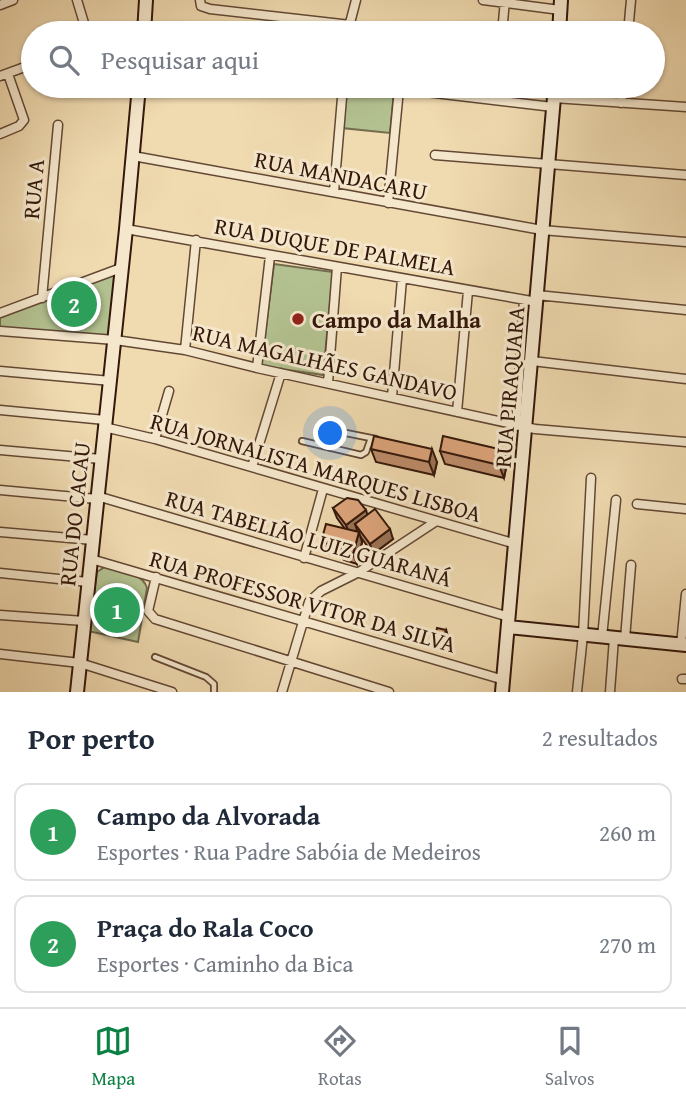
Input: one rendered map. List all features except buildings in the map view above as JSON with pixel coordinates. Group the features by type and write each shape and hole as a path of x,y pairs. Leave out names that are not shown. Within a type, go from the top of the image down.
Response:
{"street":[{"path":"0,5 13,0"},
{"path":"77,0 84,21"},
{"path":"145,21 146,0"},
{"path":"200,0 201,6 210,9 330,21"},
{"path":"351,21 356,0"},
{"path":"483,0 561,5"},
{"path":"629,21 631,0"},
{"path":"503,21 505,1"},
{"path":"0,134 22,124 24,118 4,75 21,69"},
{"name":"RUA DO CACAU","path":"78,692 138,98"},
{"path":"334,192 342,98"},
{"path":"388,203 398,98"},
{"name":"RUA PIRAQUARA","path":"503,686 524,462 521,427 532,360 533,299 554,98"},
{"path":"565,98 686,107"},
{"path":"621,103 622,98"},
{"name":"RUA A","path":"42,298 58,125"},
{"path":"435,155 686,176"},
{"name":"RUA MANDACARU","path":"133,156 542,230 686,242"},
{"name":"RUA DUQUE DE PALMELA","path":"126,229 468,291 533,299 686,310"},
{"path":"185,350 196,240"},
{"path":"257,368 270,256"},
{"path":"328,383 337,267"},
{"path":"0,313 121,268"},
{"path":"392,397 402,279"},
{"path":"457,412 468,291"},
{"path":"521,427 533,299"},
{"name":"RUA MAGALHÃES GANDAVO","path":"0,331 115,340 185,350 521,427 686,442"},
{"path":"532,360 686,379"},
{"path":"0,370 111,381"},
{"path":"252,467 281,373"},
{"path":"155,439 169,391"},
{"name":"RUA JORNALISTA MARQUES LISBOA","path":"0,410 105,424 516,544"},
{"path":"0,450 101,459"},
{"path":"577,692 592,478"},
{"path":"304,558 323,489"},
{"name":"RUA TABELIÃO LUIZ GUARANÁ","path":"0,491 97,498 359,572 509,622"},
{"path":"610,692 614,638 616,499"},
{"path":"637,504 686,509"},
{"path":"282,692 302,621 313,597 359,572 435,522"},
{"path":"0,531 93,540"},
{"name":"RUA PROFESSOR VITOR DA SILVA","path":"91,559 302,621 503,686"},
{"path":"614,638 631,565"},
{"path":"0,573 89,582"},
{"path":"156,577 149,608 149,614 155,620 389,692"},
{"path":"509,622 583,635 684,645 686,594"},
{"path":"0,615 84,621"},
{"path":"0,654 80,663 172,692"}],"lane":[{"path":"330,447 336,431 384,441"},
{"path":"302,441 361,455 366,452 371,438"},
{"path":"491,456 524,462"},
{"path":"155,657 206,677 214,684 214,692"}],"green space":[{"path":"344,98 393,98 390,133 342,128"},
{"name":"Campo da Malha","path":"274,264 333,272 323,375 261,366"},
{"path":"117,274 113,338 0,330 0,315"},
{"path":"106,566 136,576 145,583 147,588 138,642 88,631 97,572"}],"place":[{"name":"Praça do Rala Coco","path":"74,304"},
{"name":"Campo da Malha","path":"298,319"},
{"name":"Campo da Alvorada","path":"117,610"}]}
